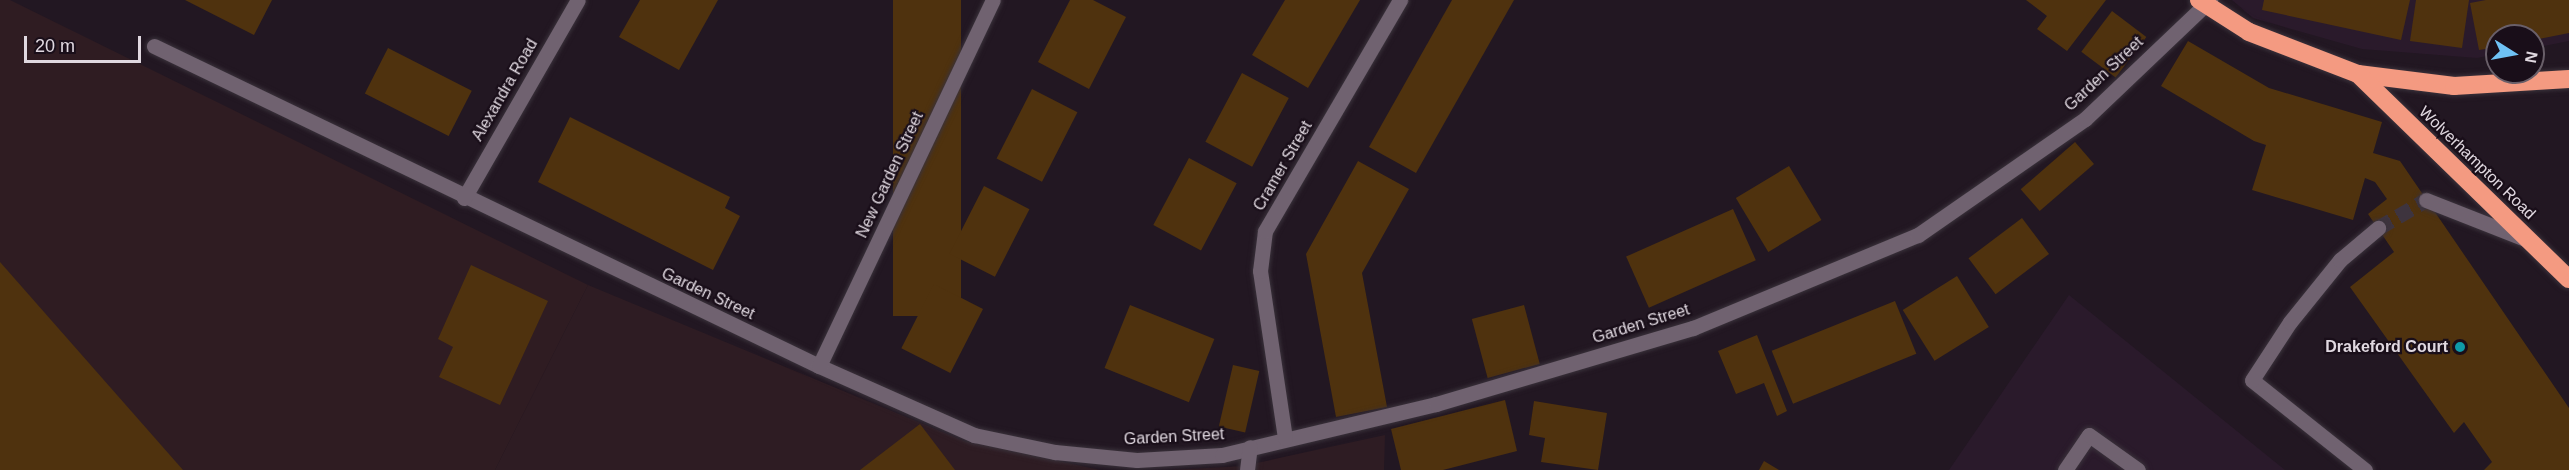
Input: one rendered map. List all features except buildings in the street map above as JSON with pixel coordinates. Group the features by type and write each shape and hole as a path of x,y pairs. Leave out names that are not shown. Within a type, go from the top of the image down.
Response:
{"highway":[{"name":"Wolverhampton Road","path":"2205,2 2249,33 2358,74 2454,86 2569,79"},
{"name":"Wolverhampton Road","path":"2358,74 2569,279"}],"street":[{"name":"Alexandra Road","path":"464,198 578,0"},
{"name":"New Garden Street","path":"819,366 993,0"},
{"name":"Cramer Street","path":"1285,438 1260,271 1265,231 1400,0"},
{"name":"Garden Street","path":"154,46 464,198 819,366 974,435 1055,452 1137,460 1222,455 1285,438 1436,404 1694,328 1917,235 2085,119 2205,2"},
{"path":"2426,200 2528,240"},
{"path":"2365,470 2252,380 2290,321 2340,260 2378,228"},
{"path":"2065,470 2089,435 2138,470"},
{"path":"1247,470 1250,447"}],"shaded area":[{"path":"0,0 10,0 588,285 495,470 0,470"},
{"path":"2232,0 2569,0 2569,41 2545,46 2545,24 2485,24 2485,56 2477,58 2362,49 2253,18"},
{"path":"588,285 964,441 1100,470 495,470"},
{"path":"2069,295 2285,470 1949,470"},
{"path":"1385,435 1384,470 1171,470 1243,466"}],"tunnel":[{"path":"2378,228 2426,200"}],"place":[{"name":"Drakeford Court","path":"2460,347"}]}
